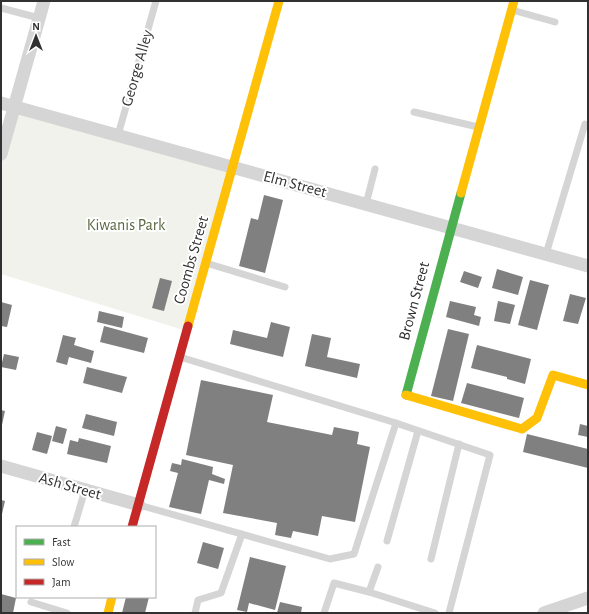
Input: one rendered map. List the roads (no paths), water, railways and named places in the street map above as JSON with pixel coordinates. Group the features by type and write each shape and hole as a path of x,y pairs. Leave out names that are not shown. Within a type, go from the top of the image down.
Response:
{"street":[{"path":"1,154 44,1"},
{"name":"Coombs Street","path":"132,526 279,1"},
{"name":"Brown Street","path":"513,5 450,227 405,395 522,430 537,418 553,376 588,384"},
{"name":"Elm Street","path":"1,103 588,266"},
{"name":"Ash Street","path":"1,466 138,505"},
{"path":"108,613 112,598"},
{"path":"544,613 588,598"}],"lane":[{"name":"George Alley","path":"118,135 156,1"},
{"path":"513,5 555,22"},
{"path":"1,8 39,18"},
{"path":"414,112 478,127"},
{"path":"546,254 585,124"},
{"path":"366,204 375,169"},
{"path":"206,263 285,287"},
{"path":"180,357 396,423 490,455 449,613"},
{"path":"138,505 330,559 354,554 396,423"},
{"path":"387,541 418,431"},
{"path":"431,559 459,444"},
{"path":"74,526 85,490"},
{"path":"195,613 198,600 221,593 242,534"},
{"path":"369,592 378,567"},
{"path":"324,613 334,583 369,592 435,613"},
{"path":"31,602 67,613"}],"park label":[{"name":"Kiwanis Park","path":"126,225"}]}
